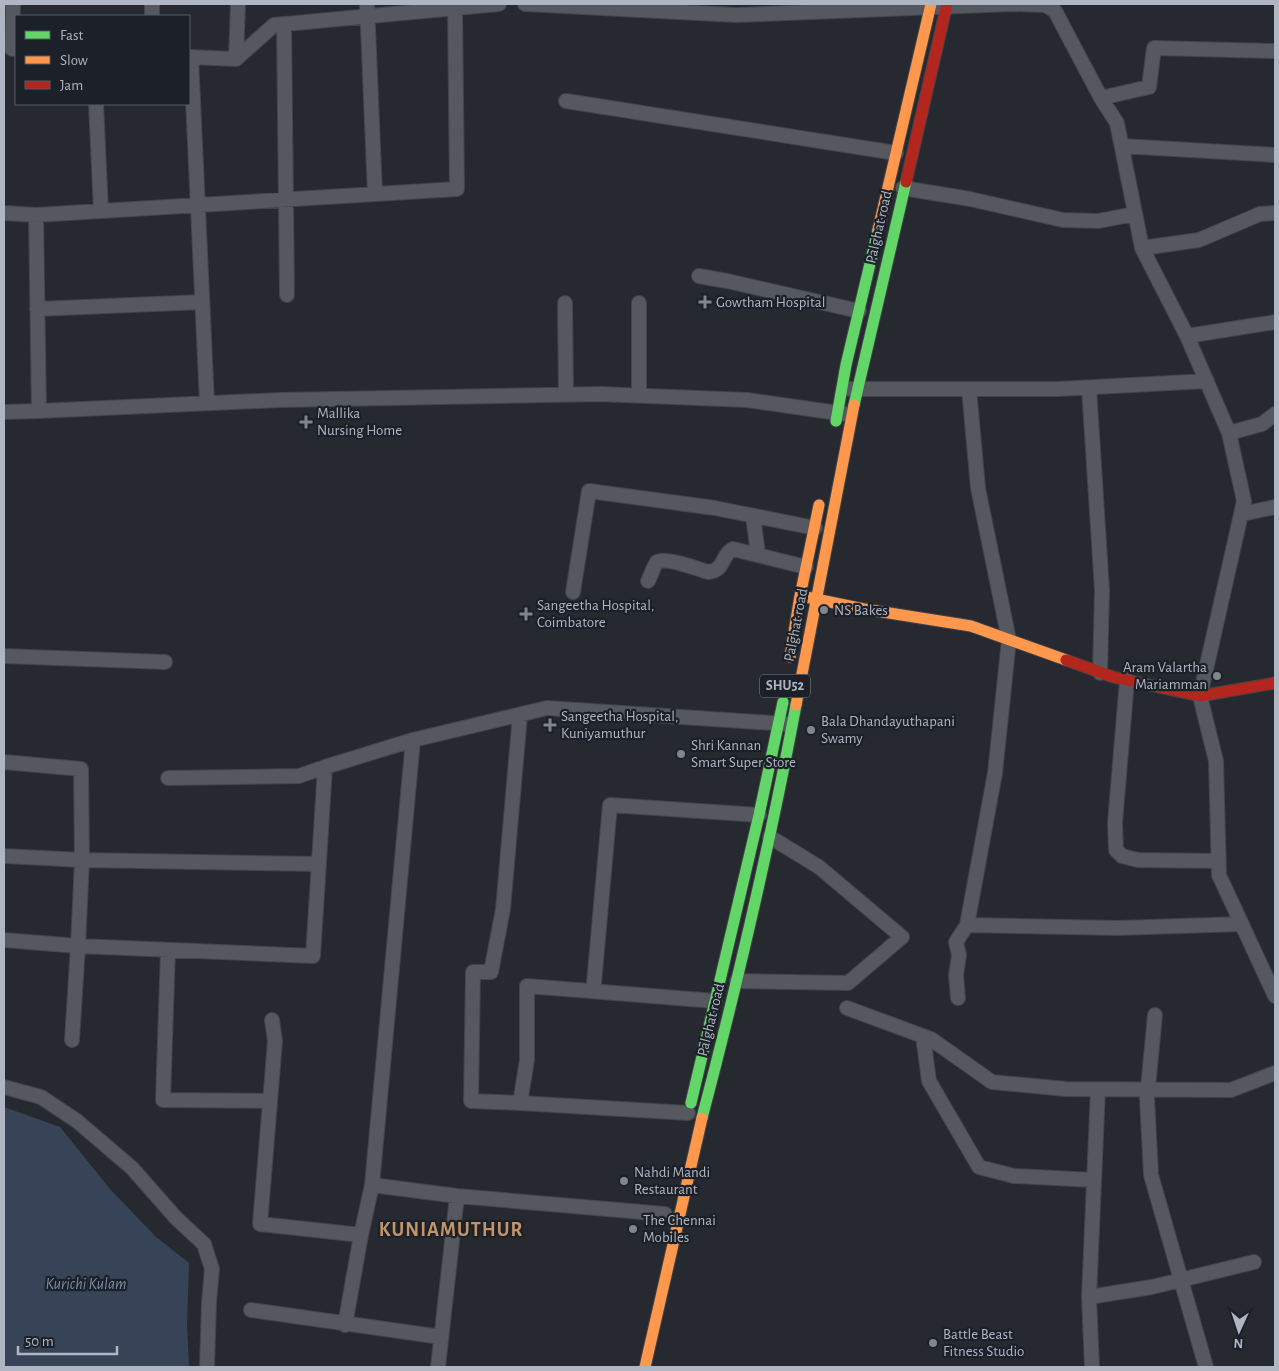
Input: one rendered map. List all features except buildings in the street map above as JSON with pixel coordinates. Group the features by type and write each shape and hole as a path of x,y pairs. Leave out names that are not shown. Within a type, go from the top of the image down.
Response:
{"main road":[{"name":"Palghat road","path":"645,1367 699,1129 770,837 794,726 816,599 844,414 842,389 931,6"},
{"name":"Palghat road","path":"834,432 857,390 946,6"},
{"name":"Palghat road","path":"788,667 800,596 822,489"},
{"path":"800,596 864,609 971,626 1100,672 1200,696 1275,683"},
{"name":"Palghat road","path":"687,1118 759,815 784,695"}],"street":[{"path":"10,48 13,4"},
{"path":"236,59 238,4"},
{"path":"207,403 190,57 236,59 274,25 367,10 455,8 499,4"},
{"path":"525,4 700,8 736,15 807,8 1013,4 1045,5 1055,10 1101,98 1117,123 1142,248 1187,336 1229,433 1244,501 1200,696 1216,760 1219,875 1275,996"},
{"path":"4,213 36,215 457,189 455,8"},
{"path":"367,10 375,194"},
{"path":"284,24 287,295"},
{"path":"1101,98 1149,87 1154,48 1275,51"},
{"path":"566,101 896,154"},
{"path":"96,105 101,211"},
{"path":"1122,146 1275,155"},
{"path":"903,188 1063,220 1098,220 1135,214"},
{"path":"1142,248 1199,240 1260,214 1275,213"},
{"path":"36,215 40,411"},
{"path":"699,276 859,311"},
{"path":"37,309 202,302"},
{"path":"565,303 566,395"},
{"path":"639,303 639,396"},
{"path":"1187,336 1275,322"},
{"path":"842,389 969,390 1090,388 1206,381"},
{"path":"1090,388 1102,590 1100,672"},
{"path":"958,998 956,975 959,955 956,942 967,925 995,773 1009,640 978,488 969,390"},
{"path":"4,412 280,400 566,395 747,400 844,414"},
{"path":"1229,433 1262,424 1275,414"},
{"path":"573,592 590,491 716,508 815,528"},
{"path":"1242,514 1275,508"},
{"path":"753,516 758,554"},
{"path":"648,581 656,563 660,560 667,560 708,572 719,569 728,552 733,549 806,567"},
{"path":"4,656 165,662"},
{"path":"1127,680 1115,823 1116,850 1122,856 1138,860 1218,861"},
{"path":"168,778 299,776 413,740 547,708 779,723 794,726"},
{"path":"520,715 501,918 491,972 473,972 471,1101 520,1103 687,1118"},
{"path":"345,1325 372,1185 413,740"},
{"path":"4,762 81,769 82,860 72,1040"},
{"path":"4,940 78,946 313,956 325,767"},
{"path":"594,984 610,805 759,815"},
{"path":"736,981 848,984 902,937 819,867 770,837"},
{"path":"4,856 82,860 319,864"},
{"path":"967,925 1118,928 1242,924"},
{"path":"168,950 163,1100 270,1101"},
{"path":"520,1103 526,1060 527,986 715,1001"},
{"path":"847,1008 931,1039 992,1082 1066,1089 1230,1090 1275,1073"},
{"path":"1155,1015 1148,1090 1151,1175 1206,1367"},
{"path":"272,1020 275,1041 260,1224 361,1235"},
{"path":"923,1036 929,1081 979,1167 1014,1176 1093,1180"},
{"path":"4,1088 41,1097 78,1120 132,1168 176,1218 204,1244 212,1269 209,1302 208,1367"},
{"path":"1092,1367 1089,1297 1098,1089"},
{"path":"372,1185 456,1196 665,1214"},
{"path":"438,1367 456,1196"},
{"path":"1089,1297 1181,1281 1254,1262"},
{"path":"251,1310 345,1325 441,1337"}],"water":[{"name":"Kurichi Kulam","path":"4,1107 60,1127 110,1189 156,1237 189,1263 187,1324 189,1367 4,1367"}],"traffic: fast":[{"path":"854,405 906,182"},
{"path":"836,421 846,365 878,230"},
{"path":"691,1103 759,815 783,702"},
{"path":"702,1118 753,912 796,705"}],"traffic: slow":[{"path":"878,230 931,4"},
{"path":"796,705 854,405"},
{"path":"790,657 800,596 819,505"},
{"path":"801,596 864,609 971,626 1066,660"},
{"path":"645,1367 702,1118"}],"traffic: jam":[{"path":"906,182 947,4"},
{"path":"1066,660 1113,677 1200,696 1275,683"}],"place":[{"name":"Gowtham Hospital","path":"705,302"},
{"name":"Mallika Nursing Home","path":"306,422"},
{"name":"NS Bakes","path":"824,610"},
{"name":"Sangeetha Hospital, Coimbatore","path":"526,614"},
{"name":"Aram Valartha Mariamman","path":"1217,676"},
{"name":"Sangeetha Hospital, Kuniyamuthur","path":"550,725"},
{"name":"Bala Dhandayuthapani Swamy","path":"811,730"},
{"name":"Shri Kannan Smart Super Store","path":"681,754"},
{"name":"Nahdi Mandi Restaurant","path":"624,1181"},
{"name":"The Chennai Mobiles","path":"633,1229"},
{"name":"Battle Beast Fitness Studio","path":"933,1343"}],"district":[{"name":"KUNIAMUTHUR","path":"451,1230"}]}
